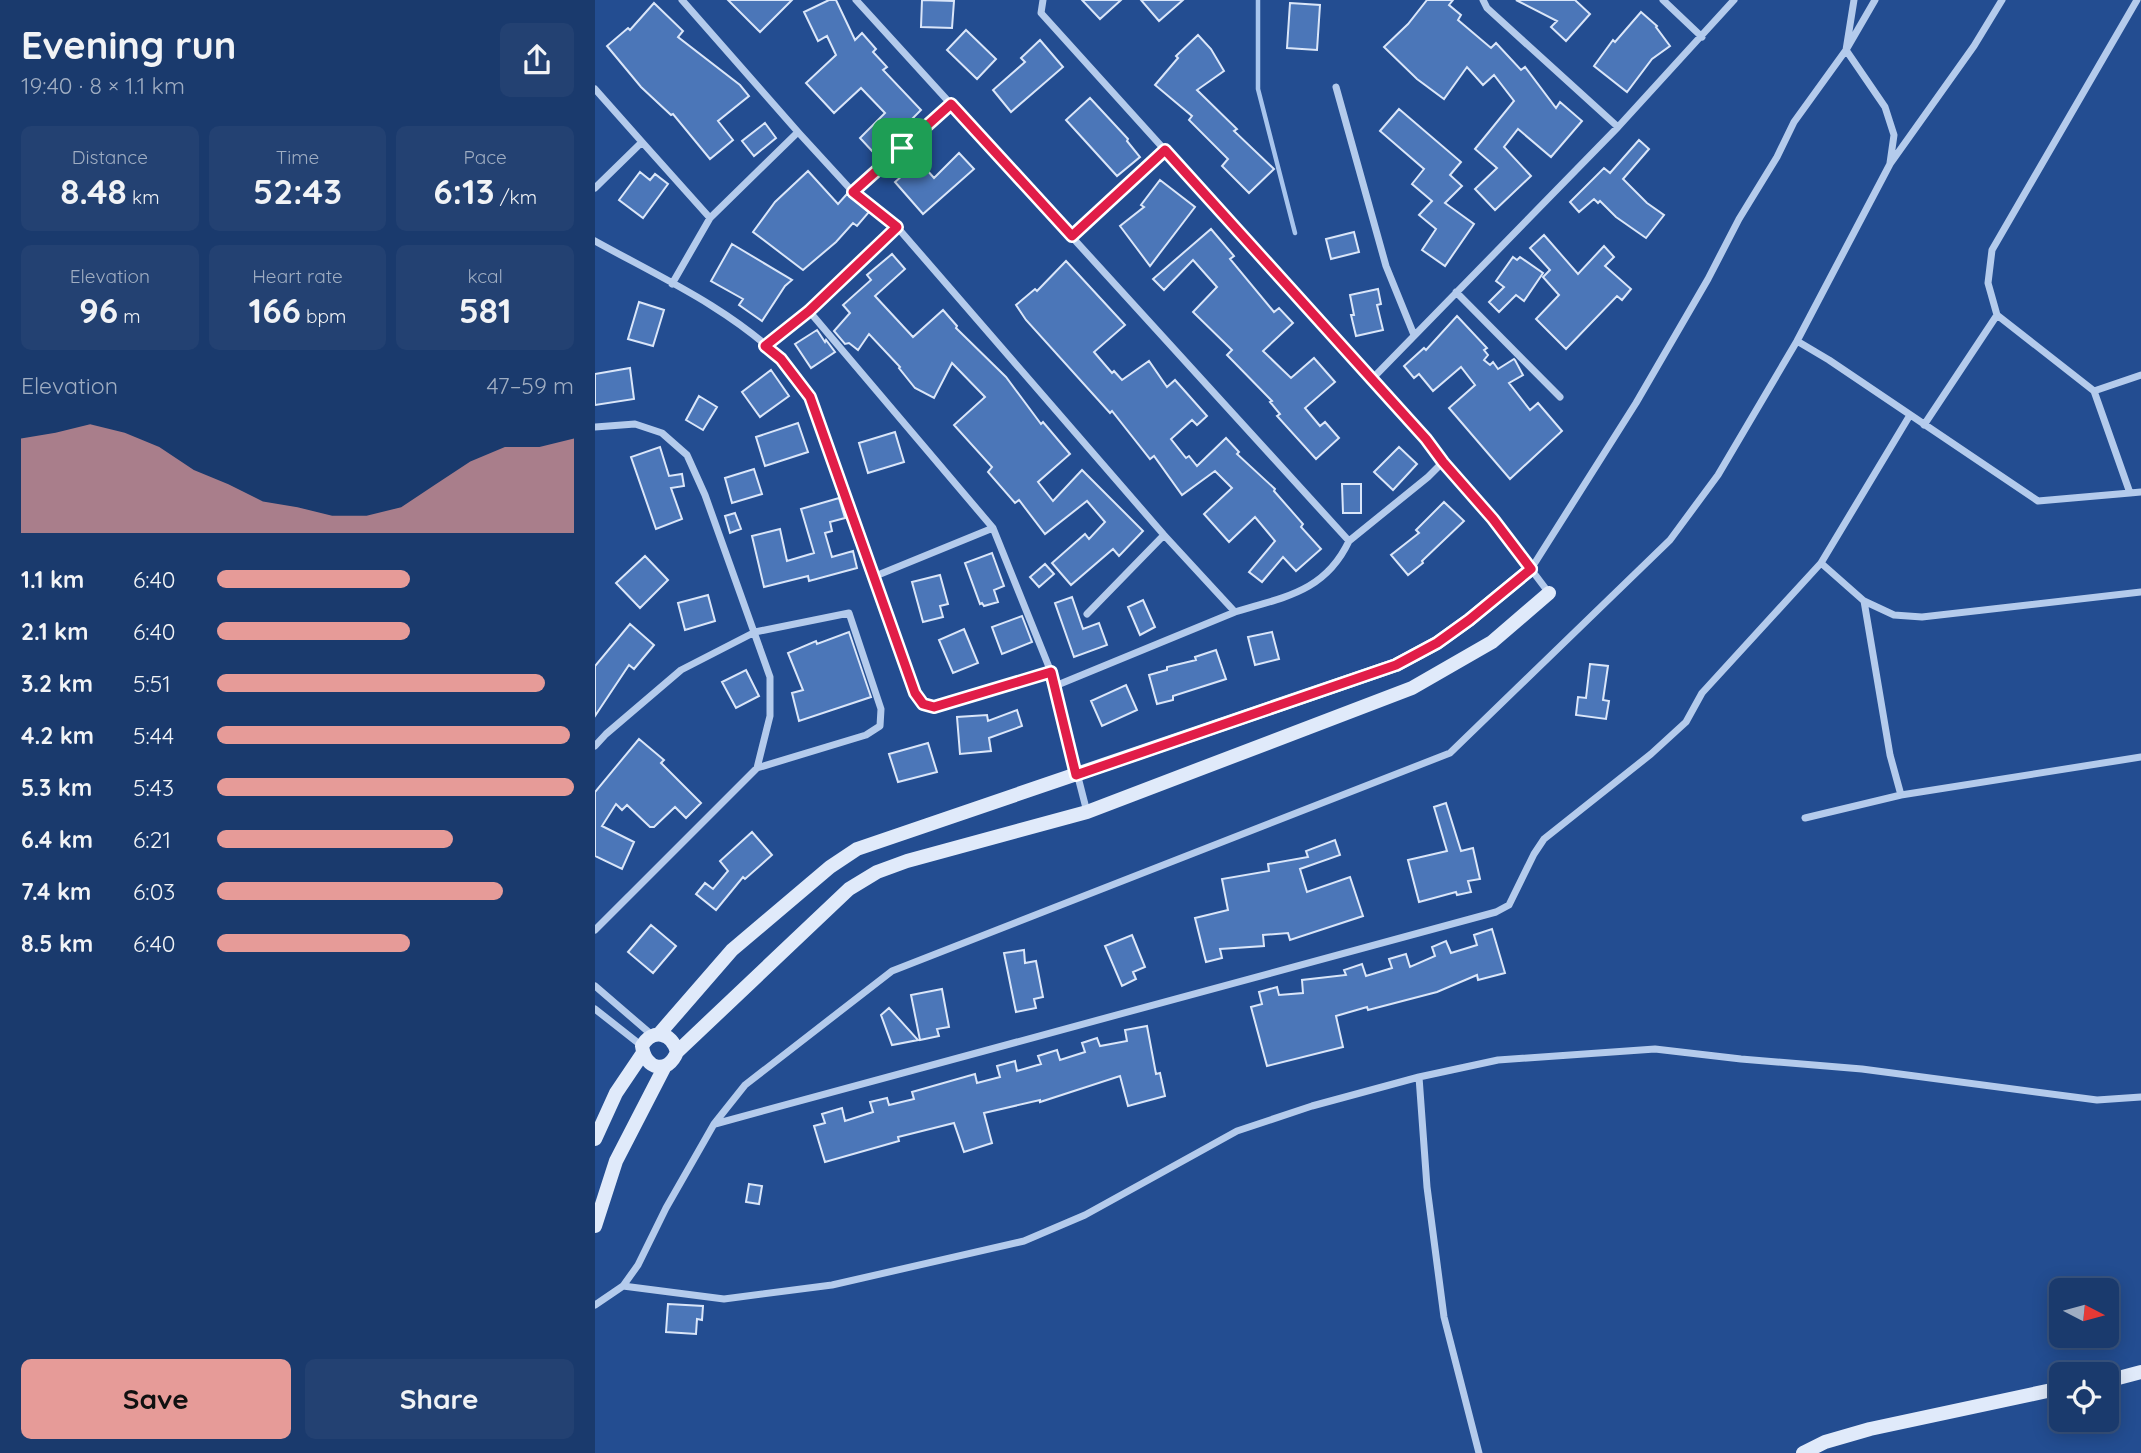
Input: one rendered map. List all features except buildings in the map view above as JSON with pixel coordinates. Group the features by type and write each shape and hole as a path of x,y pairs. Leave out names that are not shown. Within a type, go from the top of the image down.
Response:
{"street":[{"path":"682,0 853,192 897,227 1164,535 1235,612"},
{"path":"595,986 649,1042 647,1062 656,1067 665,1066 849,888 877,872 907,861 1087,812 1412,688 1492,642 1549,593 1493,519 1426,439 1041,13 1043,0"},
{"path":"1483,0 1487,8 1618,127"},
{"path":"1663,0 1702,37"},
{"path":"1372,379 1618,127 1734,0"},
{"path":"1854,0 1846,50 1885,107 1894,135 1890,164"},
{"path":"595,1139 616,1093 649,1042 732,950 830,867 857,849 1396,665 1448,635 1531,569 1636,403 1708,279 1739,219 1777,157 1794,122 1846,50 1875,0"},
{"path":"595,1305 623,1286 638,1265 666,1208 714,1124 745,1085 892,971 1450,753 1670,540 1718,475 1797,341 1890,164 1974,46 2003,0"},
{"path":"2130,493 2094,391 1997,315 1987,283 1992,250 2137,0"},
{"path":"861,2 1349,541"},
{"path":"1336,87 1385,266 1414,335"},
{"path":"595,89 710,218"},
{"path":"853,192 951,104"},
{"path":"672,284 710,218 798,132"},
{"path":"595,188 642,142"},
{"path":"1072,236 1165,150"},
{"path":"765,346 809,311 897,227"},
{"path":"595,241 741,327 781,359 810,397 915,693 923,704 934,707 1051,672"},
{"path":"1456,292 1560,397"},
{"path":"809,311 993,528 1051,672 1087,812"},
{"path":"1924,425 1997,315"},
{"path":"1797,341 2038,501 2141,492"},
{"path":"2094,391 2141,375"},
{"path":"714,1124 1496,912 1509,905 1544,839 1651,754 1686,722 1702,693 1821,562 1910,415"},
{"path":"595,427 635,425 661,433 687,455 705,495 770,677 769,716 757,768"},
{"path":"1055,686 1235,612 1305,590 1330,571 1343,555 1349,541 1443,462"},
{"path":"873,577 993,528"},
{"path":"1087,614 1164,535"},
{"path":"1821,562 1864,601 1894,615 1922,617 2141,592"},
{"path":"1864,601 1890,755 1901,794"},
{"path":"595,746 681,670 755,632 849,613 881,709 880,726 866,735 757,768 595,930"},
{"path":"1805,818 1901,794 2141,757"},
{"path":"595,1009 649,1042 668,1036 675,1043 677,1052"},
{"path":"623,1286 724,1299 832,1285 1024,1241 1085,1215 1162,1170 1237,1131 1312,1106 1419,1077 1498,1060 1655,1049 1862,1069 2097,1100 2141,1097"},
{"path":"595,1226 616,1161 665,1066"},
{"path":"1419,1077 1427,1187 1444,1317 1479,1453"},
{"path":"2119,1378 2141,1373"},
{"path":"1803,1453 1825,1442 1870,1429 2049,1391"}],"waterway":[{"path":"1258,0 1258,89 1295,233"}],"route":[{"path":"951,104 1072,236 1165,150 1426,439 1531,569 1437,643 1396,665 1076,775 1051,672 934,707 923,704 915,693 810,397 781,359 765,346 809,311 897,227 853,192 902,148 951,104"}]}
